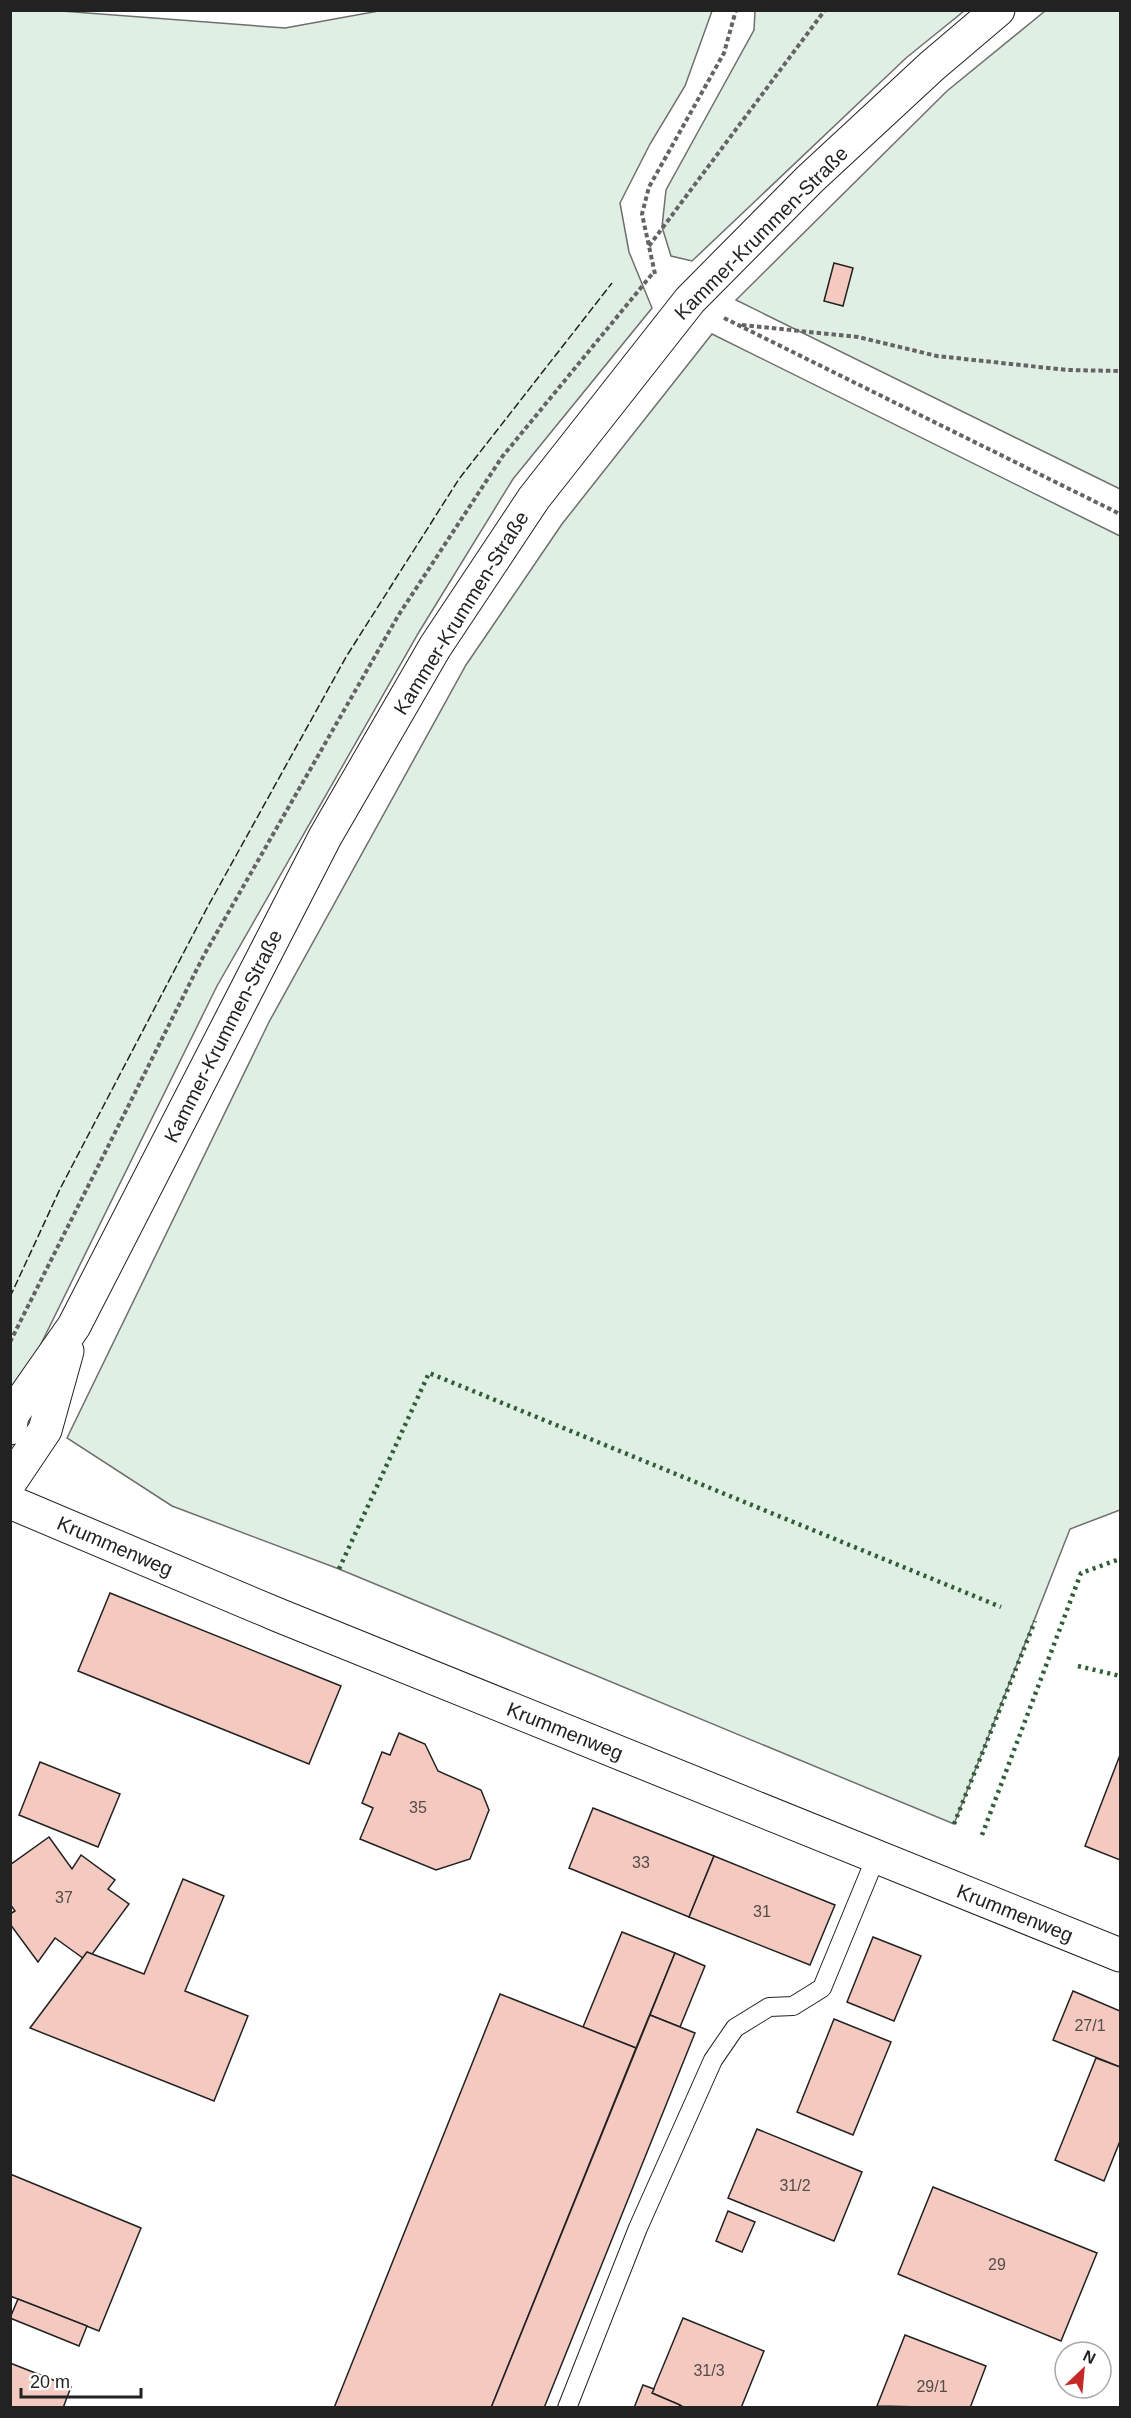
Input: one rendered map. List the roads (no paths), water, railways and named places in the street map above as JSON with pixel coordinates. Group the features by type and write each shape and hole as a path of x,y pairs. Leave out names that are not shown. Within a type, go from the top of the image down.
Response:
{"street":[{"name":"Kammer-Krummen-Straße","path":"10,1428 12,1415 74,1326 325,837 435,648 534,498 690,300 819,171 932,66 998,10"},
{"name":"Kammer-Krummen-Straße","path":"10,1482 45,1430 74,1326"},
{"name":"Krummenweg","path":"10,1502 288,1619 1120,1956"}],"lane":[{"path":"567,2408 638,2228 714,2060 735,2028 769,2007 793,2006 822,1988 876,1857"}]}
